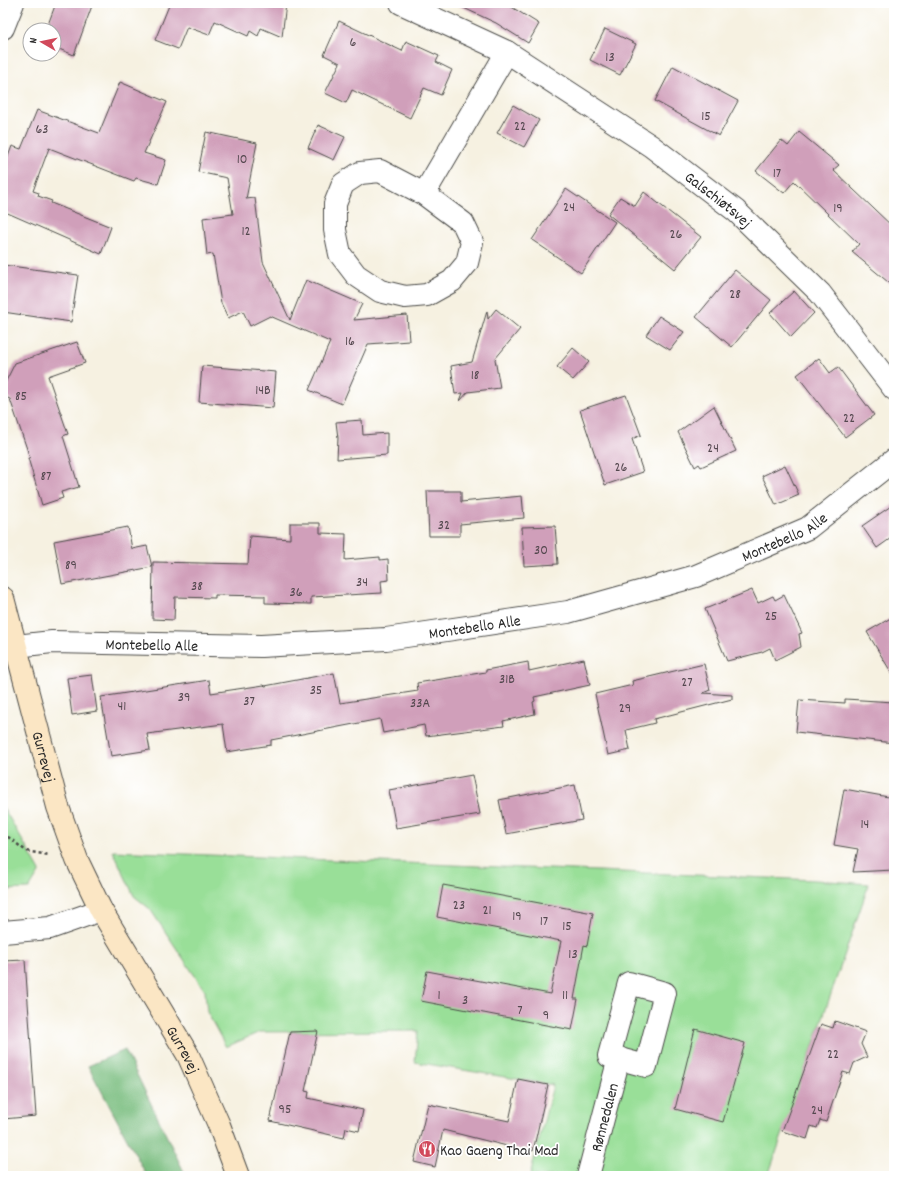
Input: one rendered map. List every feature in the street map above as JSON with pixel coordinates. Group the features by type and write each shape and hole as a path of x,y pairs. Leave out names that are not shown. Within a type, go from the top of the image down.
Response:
{"main road":[{"name":"Gurrevej","path":"3,598 58,807 77,860 101,910 188,1055 219,1124 238,1176"}],"street":[{"path":"3,28 13,3"},
{"name":"Galschiøtsvej","path":"401,3 507,52 651,146 736,211 820,293 894,389"},
{"path":"424,194 507,52"},
{"path":"380,171 424,194 464,223 472,242 467,263 452,280 427,295 405,297 380,291 356,275 340,254 335,230 334,204 343,184 360,173 380,171"},
{"name":"Montebello Alle","path":"16,646 54,642 261,646 386,639 568,612 696,576 808,528 894,460"},
{"path":"3,932 50,928 101,910"},
{"name":"Rønnedalen","path":"588,1176 619,1058"}],"path":[{"path":"3,833 26,851 77,860"}],"green space":[{"path":"3,807 40,871 29,889 3,890"},
{"path":"113,851 816,880 869,884 768,1176 530,1176 553,1085 415,1062 418,1031 260,1032 226,1047 207,1012 205,991 150,909 134,896"},
{"path":"125,1050 186,1176 147,1176 88,1066"}],"building":[{"path":"56,3 93,3 74,55 62,50 62,22 49,22"},
{"path":"170,3 286,3 282,37 261,28 258,36 250,31 248,36 215,21 209,35 187,27 178,49 155,40"},
{"path":"453,3 505,3 539,24 528,43 496,23"},
{"path":"339,21 402,51 406,41 439,56 436,62 452,70 441,95 424,88 410,118 352,90 346,103 325,93 340,63 324,55"},
{"path":"605,29 636,44 620,75 590,60"},
{"path":"673,66 738,101 719,136 655,101"},
{"path":"120,82 167,102 144,153 166,160 158,184 136,178 134,181 49,148 33,191 39,193 38,196 52,201 51,203 111,227 101,254 3,211 3,170 12,146 21,149 37,110 99,133"},
{"path":"513,105 539,120 524,147 497,133"},
{"path":"318,125 345,137 334,160 308,148"},
{"path":"206,132 257,143 246,199 255,198 263,262 290,320 306,280 362,304 354,320 407,315 409,341 368,344 342,404 309,390 330,342 270,316 250,326 243,311 228,318 221,303 213,254 207,255 203,218 233,214 227,178 198,172"},
{"path":"799,132 839,165 833,170 894,228 894,287 852,252 859,244 794,181 784,193 756,171 781,140 788,146"},
{"path":"566,189 615,222 581,273 532,240"},
{"path":"644,192 701,237 675,269 608,214 620,197 635,206"},
{"path":"3,265 78,275 71,322 3,312"},
{"path":"735,270 771,300 732,347 696,317"},
{"path":"794,291 814,313 791,337 770,313"},
{"path":"496,309 520,329 495,359 500,388 468,392 460,401 463,393 455,394 451,366 472,362 487,311 488,319"},
{"path":"659,316 684,332 670,350 646,335"},
{"path":"77,342 85,363 48,376 68,434 63,436 79,487 61,492 63,498 42,505 28,458 30,458 10,399 3,396 3,387 15,363"},
{"path":"573,348 589,362 573,380 557,367"},
{"path":"819,358 830,373 838,367 874,415 845,437 797,375"},
{"path":"202,366 276,372 273,408 199,402"},
{"path":"626,395 641,435 632,439 643,472 605,485 580,410"},
{"path":"714,406 736,451 701,467 699,464 695,467 678,432"},
{"path":"362,420 363,435 387,433 387,455 337,459 338,438 336,422"},
{"path":"785,465 799,495 776,505 762,476"},
{"path":"427,491 461,491 461,502 522,496 524,518 460,524 460,536 429,536"},
{"path":"894,504 894,536 877,548 862,526"},
{"path":"290,523 320,523 320,533 346,534 345,560 380,557 380,560 388,559 389,580 381,581 382,593 311,597 311,604 265,603 265,596 215,595 215,598 175,597 174,620 152,619 153,562 248,564 250,536 290,539"},
{"path":"555,526 558,564 524,566 522,527"},
{"path":"128,527 132,549 147,546 152,567 62,584 54,541"},
{"path":"752,590 758,603 773,596 775,600 784,595 802,633 799,634 801,647 775,660 770,648 762,652 727,661 705,609"},
{"path":"894,616 894,677 867,632"},
{"path":"584,659 590,685 534,697 535,701 533,702 535,714 503,721 504,726 426,736 424,725 383,733 380,719 271,740 271,745 227,752 223,724 147,734 150,750 111,756 101,697 209,680 211,693 265,686 334,673 340,703 418,691 417,683 486,672 486,670 528,662 529,671"},
{"path":"704,664 710,690 703,693 732,695 732,699 654,719 655,723 626,730 630,750 608,755 595,694 633,685 632,681"},
{"path":"92,675 97,711 72,715 67,678"},
{"path":"845,699 894,702 894,743 796,732 799,700 845,703"},
{"path":"472,775 480,814 396,828 389,790"},
{"path":"575,785 582,820 506,834 499,800"},
{"path":"844,789 894,798 894,870 853,872 858,849 834,845"},
{"path":"443,885 593,913 587,946 584,945 574,999 578,999 572,1030 421,1001 427,971 550,994 561,941 437,917"},
{"path":"25,960 36,1116 3,1119 3,961"},
{"path":"835,1021 866,1032 861,1044 867,1057 854,1063 850,1074 843,1072 826,1122 820,1120 817,1128 811,1126 807,1139 782,1131 821,1024 833,1028"},
{"path":"695,1029 745,1043 723,1122 675,1109"},
{"path":"318,1031 305,1091 309,1092 308,1098 363,1110 359,1131 346,1128 344,1138 270,1121 290,1032"},
{"path":"518,1079 548,1085 533,1151 524,1148 523,1150 443,1130 435,1167 414,1162 428,1104 509,1121"}],"place":[{"name":"Kao Gaeng Thai Mad","path":"427,1149"}]}
